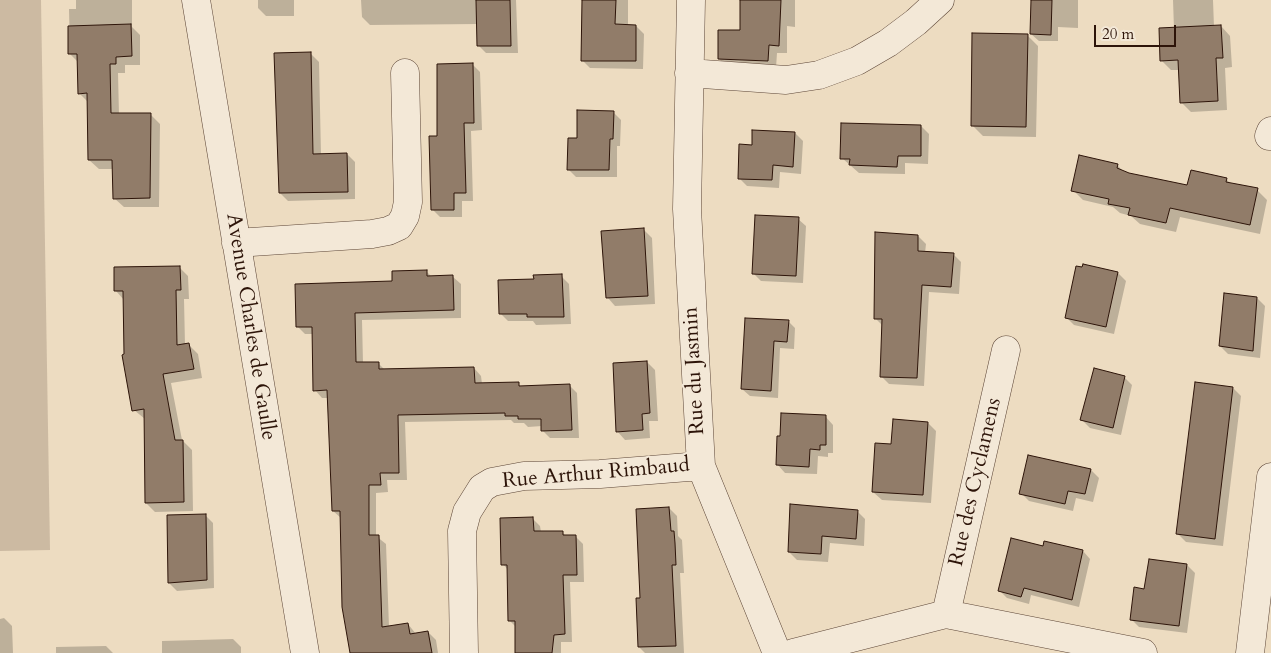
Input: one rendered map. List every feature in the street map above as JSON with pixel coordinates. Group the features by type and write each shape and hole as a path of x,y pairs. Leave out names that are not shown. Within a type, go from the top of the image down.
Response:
{"street":[{"name":"Avenue Charles de Gaulle","path":"196,0 304,653"},
{"name":"Rue du Jasmin","path":"691,0 687,209 701,466 777,653"},
{"path":"689,73 786,80 819,75 857,61 888,43 916,22 940,0"},
{"path":"236,243 372,234 388,231 399,226 405,216 408,202 405,73"},
{"name":"Rue des Cyclamens","path":"946,614 1006,350"},
{"name":"Rue Arthur Rimbaud","path":"464,653 462,531 467,512 482,488 507,478 524,476 600,474 701,466"},
{"path":"1250,653 1271,477"},
{"path":"793,653 946,614 1143,653"}],"shaded area":[{"path":"0,0 41,0 50,550 0,551"}],"building":[{"path":"476,0 510,0 511,46 477,46"},
{"path":"582,0 616,0 615,24 636,25 636,61 581,61"},
{"path":"740,0 781,0 779,46 769,45 768,61 718,59 718,30 740,30"},
{"path":"1031,0 1052,0 1051,35 1030,34"},
{"path":"131,24 132,56 116,57 116,64 110,64 111,113 151,113 150,198 113,199 112,160 88,160 87,93 78,94 77,54 68,54 68,26"},
{"path":"1221,25 1223,58 1216,58 1218,101 1180,103 1178,60 1160,61 1159,28"},
{"path":"972,33 1028,34 1026,127 971,126"},
{"path":"311,52 313,154 347,153 348,192 279,193 274,53"},
{"path":"473,63 474,123 464,123 466,193 454,193 454,210 431,210 429,136 437,136 437,64"},
{"path":"577,110 614,111 613,139 610,139 609,170 567,170 568,138 577,138"},
{"path":"841,123 921,125 921,156 898,156 897,167 849,165 850,159 840,159"},
{"path":"752,130 795,132 793,167 773,165 772,180 738,179 739,144 752,145"},
{"path":"1079,155 1118,164 1117,168 1129,173 1187,185 1191,170 1227,178 1226,182 1258,188 1250,225 1170,208 1166,223 1128,215 1130,208 1108,204 1109,199 1071,191"},
{"path":"755,215 799,217 796,276 752,274"},
{"path":"644,228 648,296 606,298 601,231"},
{"path":"875,232 918,235 918,251 954,253 951,287 922,285 917,378 880,377 882,319 874,319"},
{"path":"1083,264 1118,272 1106,327 1065,318 1076,266 1082,267"},
{"path":"180,266 181,290 176,290 177,345 189,343 194,369 163,374 175,440 183,440 184,502 145,503 144,409 132,411 122,355 124,354 123,291 114,291 114,267"},
{"path":"427,270 427,276 453,275 454,310 355,313 356,362 379,362 379,369 474,367 475,383 519,382 519,386 570,384 572,430 541,431 541,419 518,419 518,416 505,416 505,413 398,415 399,473 380,473 381,485 369,485 369,535 379,535 382,627 408,623 410,634 428,631 432,653 350,653 342,607 340,511 332,511 327,390 313,391 312,327 296,327 295,284 392,281 392,271"},
{"path":"562,274 564,317 527,317 527,314 499,314 498,280 534,279 533,275"},
{"path":"1224,293 1257,297 1253,351 1219,346"},
{"path":"745,318 789,320 787,342 774,341 771,391 741,389"},
{"path":"647,361 650,413 642,414 643,430 616,432 613,363"},
{"path":"1094,368 1125,376 1113,428 1080,420"},
{"path":"1195,382 1233,387 1215,539 1176,534"},
{"path":"781,413 826,415 826,445 820,445 820,450 810,449 809,467 776,465 777,436 780,436"},
{"path":"893,419 928,422 923,495 872,492 875,443 891,444"},
{"path":"1028,455 1091,469 1085,494 1068,491 1065,504 1019,494"},
{"path":"790,504 858,510 856,539 822,536 821,554 788,552"},
{"path":"669,507 671,531 674,531 675,543 676,565 672,565 676,646 638,647 636,598 640,598 636,509"},
{"path":"206,514 207,580 168,583 167,515"},
{"path":"533,517 534,531 563,531 563,535 576,535 577,575 563,575 565,634 554,635 552,653 515,653 515,621 508,621 507,565 501,565 500,518"},
{"path":"1011,538 1043,546 1044,541 1083,550 1072,600 1024,588 1021,597 998,591"},
{"path":"1149,559 1187,564 1179,626 1130,620 1134,587 1144,589"}]}
